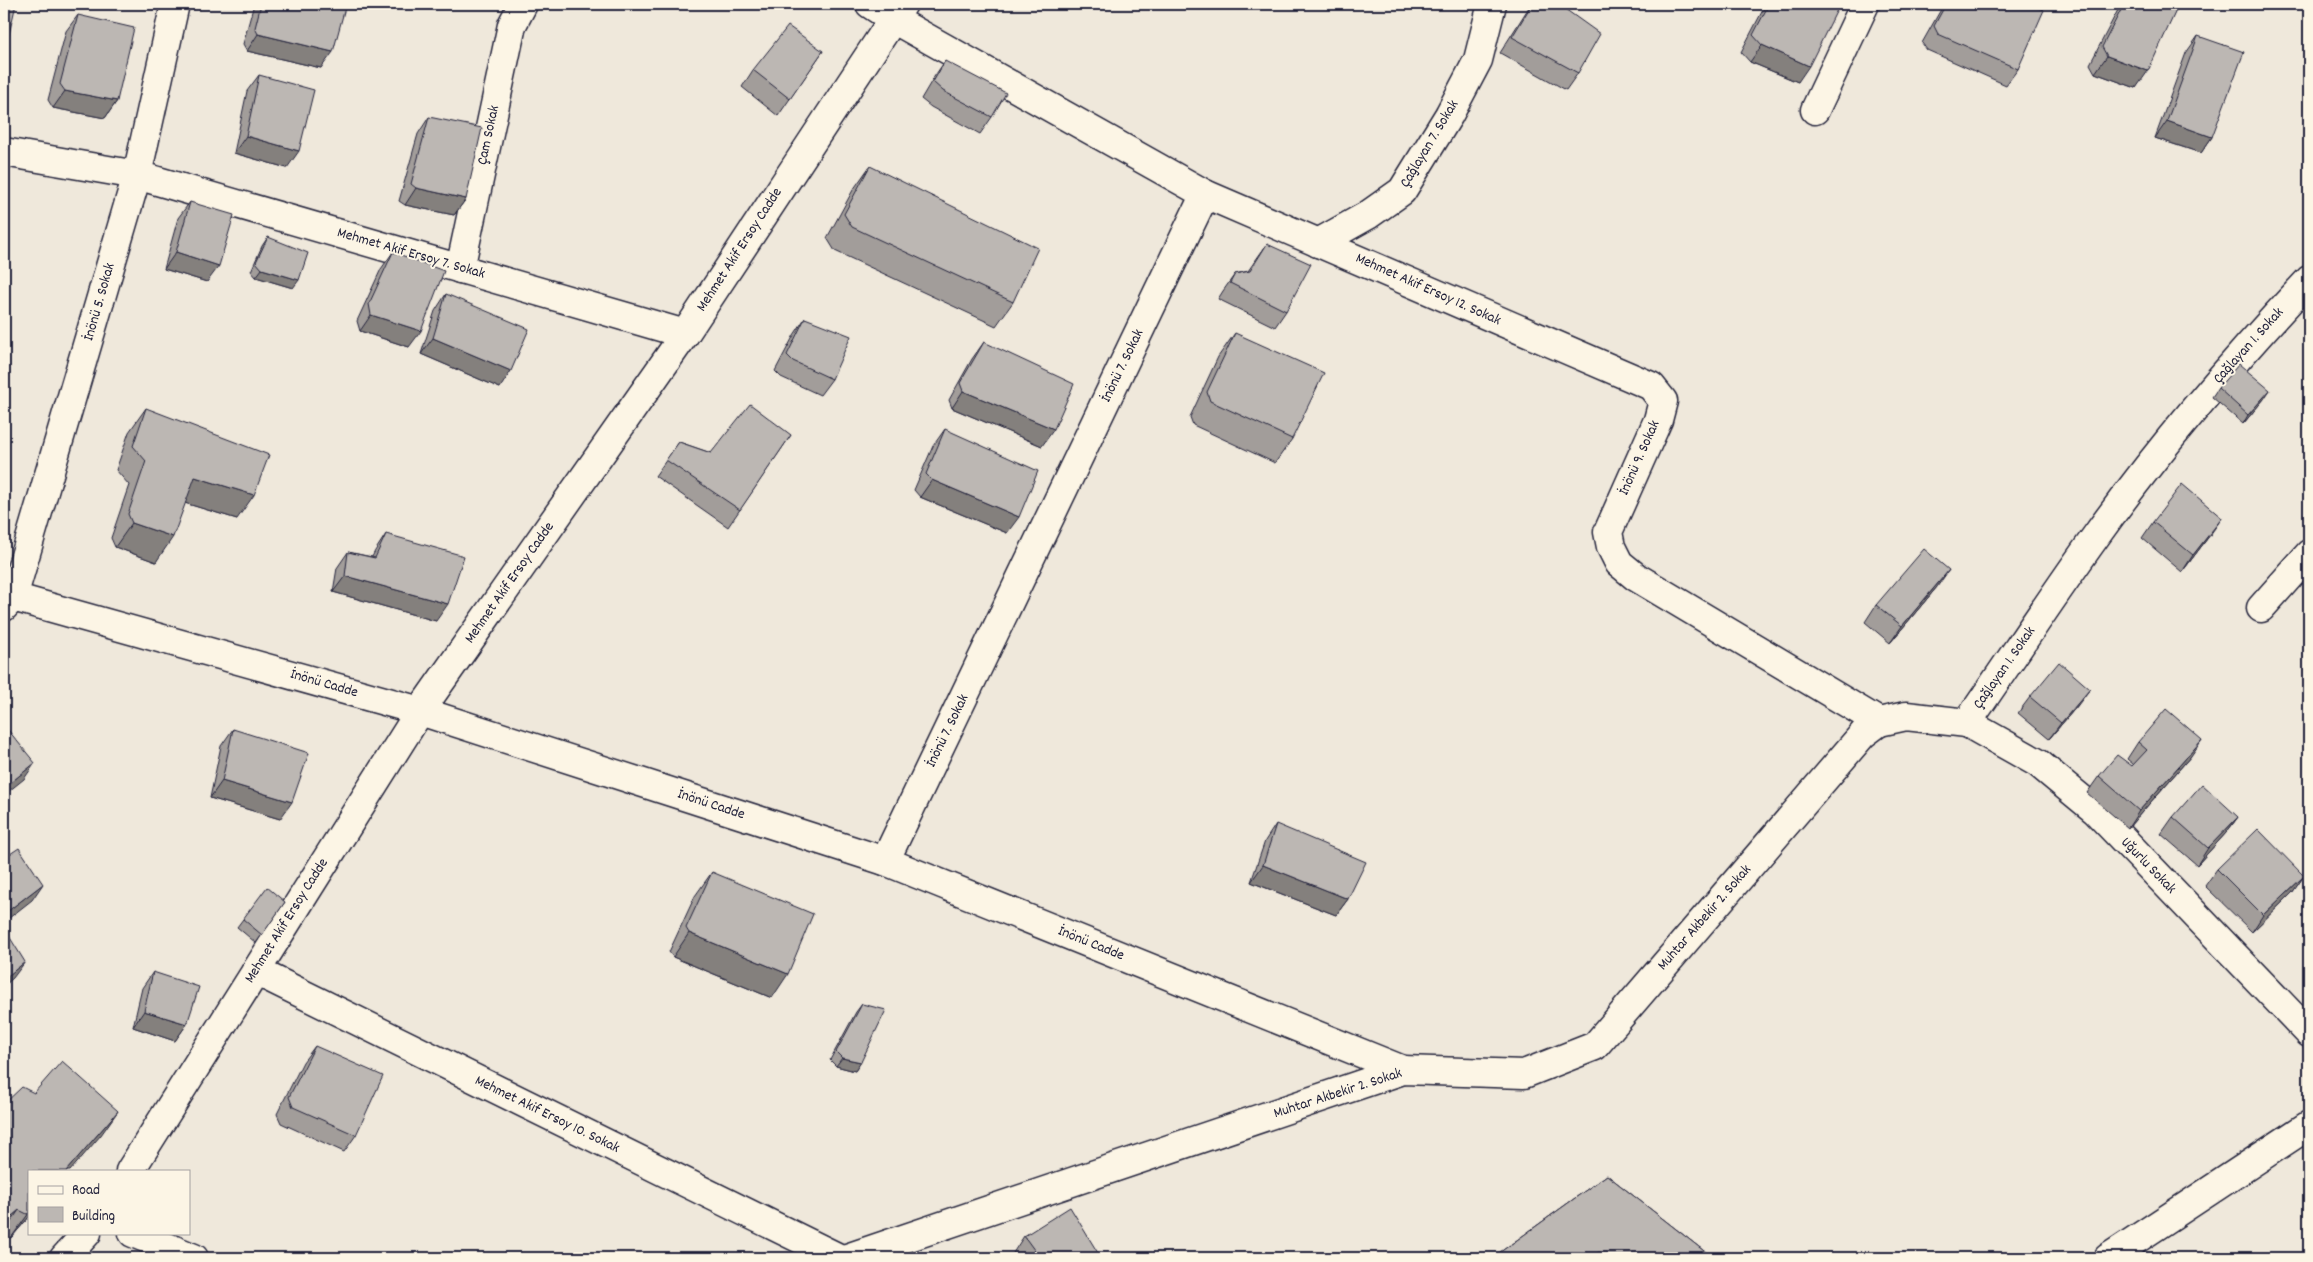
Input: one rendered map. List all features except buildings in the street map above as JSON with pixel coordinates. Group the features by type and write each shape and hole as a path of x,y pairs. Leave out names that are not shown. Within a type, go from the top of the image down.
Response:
{"street":[{"name":"İnönü 5. Sokak","path":"8,602 137,175 175,4"},
{"name":"Çam Sokak","path":"460,268 512,24 523,4"},
{"path":"870,4 898,11 1205,194"},
{"name":"Çağlayan 7. Sokak","path":"1318,243 1368,215 1402,191 1449,115 1478,60 1492,4"},
{"path":"1815,110 1864,4"},
{"name":"Mehmet Akif Ersoy Cadde","path":"131,1170 420,711 685,334 898,11"},
{"name":"Mehmet Akif Ersoy 7. Sokak","path":"4,152 137,175 685,334"},
{"name":"Mehmet Akif Ersoy 12. Sokak","path":"1205,194 1651,386"},
{"name":"İnönü 7. Sokak","path":"885,861 1205,194"},
{"name":"Çağlayan 1. Sokak","path":"1879,722 1906,716 1967,723 2096,535 2178,428 2246,347 2309,280"},
{"name":"İnönü 9. Sokak","path":"1651,386 1663,401 1661,411 1608,532 1611,547 1618,563 1636,578 1879,722"},
{"path":"2261,608 2309,554"},
{"name":"İnönü Cadde","path":"8,602 420,711 885,861 1403,1070"},
{"name":"Muhtar Akbekir 2. Sokak","path":"847,1258 1403,1070 1524,1074 1595,1046 1863,734 1879,722"},
{"name":"Uğurlu Sokak","path":"1967,723 2038,763 2096,811 2309,1033"},
{"name":"Mehmet Akif Ersoy 10. Sokak","path":"256,971 839,1258"},
{"path":"2108,1258 2309,1125"},
{"path":"64,1258 86,1234"},
{"path":"135,1234 194,1258"}]}
